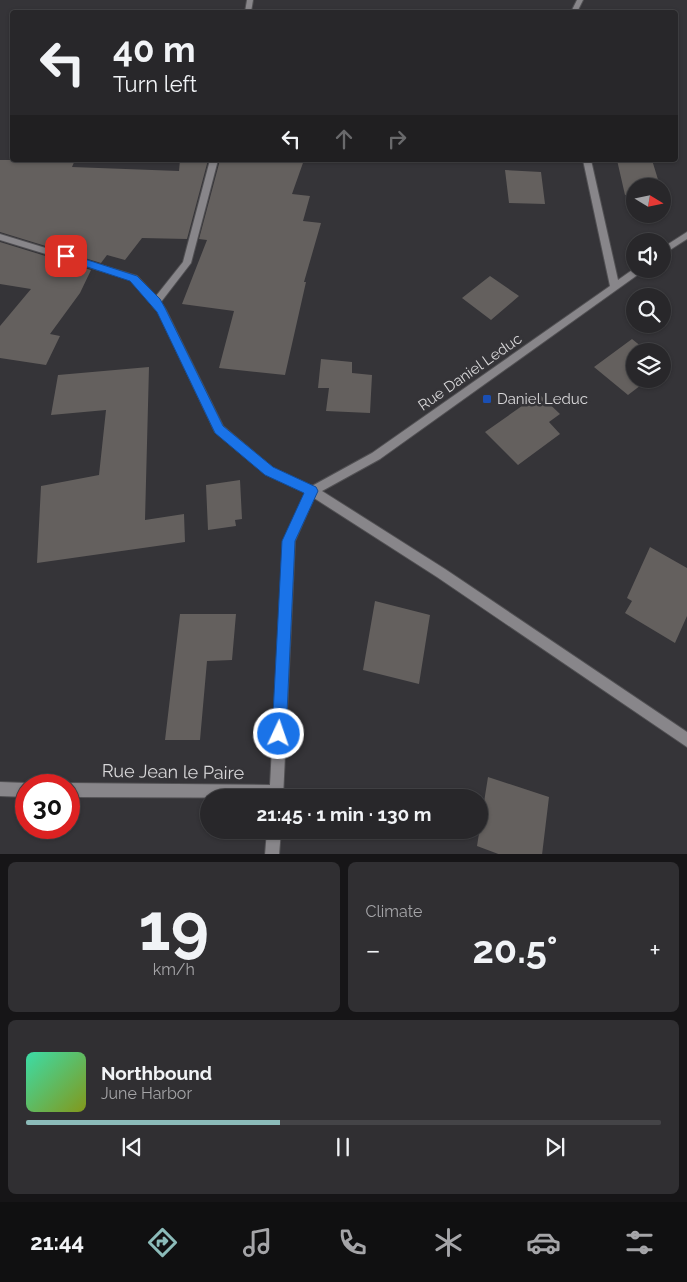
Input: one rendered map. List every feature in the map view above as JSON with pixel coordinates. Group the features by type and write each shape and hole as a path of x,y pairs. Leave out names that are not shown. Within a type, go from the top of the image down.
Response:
{"street":[{"path":"156,302 187,263 213,162"},
{"path":"587,162 615,287"},
{"path":"671,246 687,235"},
{"path":"0,237 134,278 156,302 219,429 269,471 312,491 441,573 687,740"},
{"name":"Rue Daniel Leduc","path":"312,491 376,456 628,278"},
{"path":"276,789 289,541 312,491"},
{"path":"0,789 15,790"},
{"name":"Rue Jean le Paire","path":"80,790 200,793"},
{"path":"272,854 273,839"}],"building":[{"path":"0,160 10,160 10,162 74,162 72,167 179,171 180,162 207,162 187,239 142,238 125,260 107,255 101,263 0,232"},
{"path":"219,162 303,162 292,194 310,196 303,221 321,223 304,282 306,282 285,375 219,368 234,311 182,304 207,240 199,239"},
{"path":"617,162 653,162 658,178 626,178 626,195"},
{"path":"505,170 541,172 545,204 509,203"},
{"path":"0,242 91,270 80,293 50,334 60,336 46,365 0,358 0,326 31,289 0,284"},
{"path":"490,276 519,296 491,320 462,298"},
{"path":"632,339 637,343 627,343"},
{"path":"626,343 626,388 637,388 628,395 594,367"},
{"path":"321,359 352,362 352,373 372,375 370,413 326,411 329,388 318,388"},
{"path":"149,367 145,520 184,514 185,542 37,563 41,486 99,475 106,410 51,415 58,375"},
{"path":"539,394 560,414 549,422 560,434 518,465 485,432"},
{"path":"240,480 242,519 235,520 236,526 208,530 206,485"},
{"path":"650,547 687,568 687,616 675,643 625,613 632,601 627,598"},
{"path":"375,601 430,615 419,684 363,670"},
{"path":"180,614 236,614 232,660 207,661 200,740 165,740"},
{"path":"488,777 549,797 542,854 498,854 477,846 478,839 488,839 488,789 486,789"}],"place":[{"name":"Daniel Leduc","path":"487,399"}],"route":[{"path":"66,256 134,278 162,310 219,429 269,471 312,491 289,541 279,734"}]}
